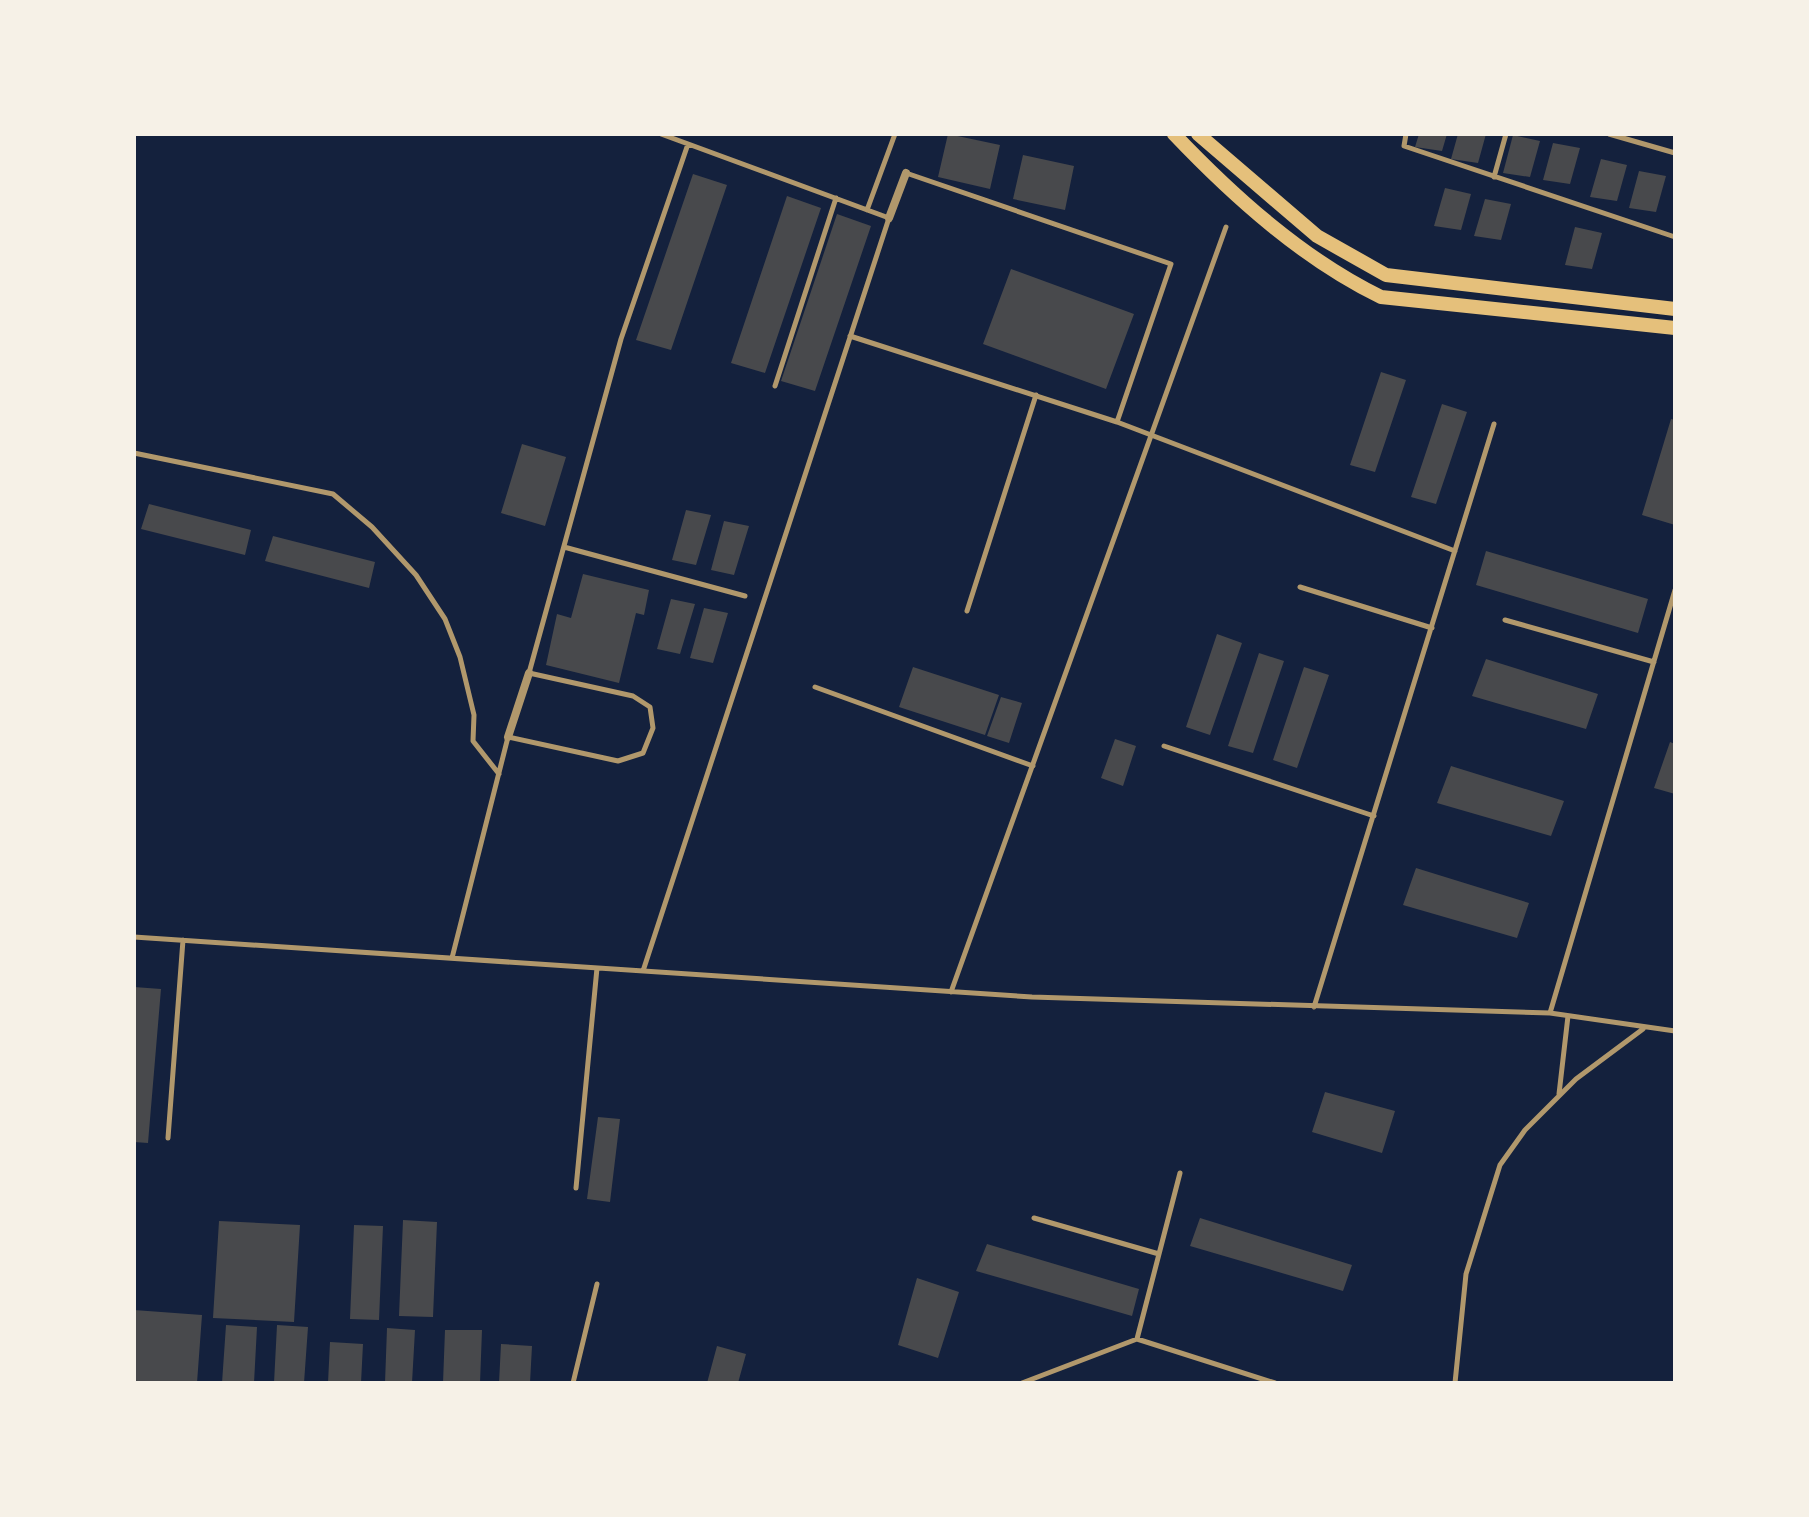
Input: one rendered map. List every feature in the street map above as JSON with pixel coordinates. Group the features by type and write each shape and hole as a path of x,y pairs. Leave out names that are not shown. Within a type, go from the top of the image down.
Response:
{"main road":[{"path":"1174,134 1308,254 1338,276 1381,297 1675,328"},
{"path":"1198,134 1317,236 1386,275 1675,309"}],"street":[{"path":"889,218 906,173"},
{"path":"508,737 529,673"}],"lane":[{"path":"643,971 889,218 661,134"},
{"path":"867,210 895,134"},
{"path":"1406,134 1404,146 1675,237"},
{"path":"1494,177 1506,134"},
{"path":"1609,134 1675,153"},
{"path":"452,958 508,737 618,761 643,753 650,739 650,707 633,696 529,673 621,339 688,144"},
{"path":"906,173 1171,264 1117,422"},
{"path":"775,386 836,198"},
{"path":"951,992 1226,227"},
{"path":"850,336 1152,434 1455,551"},
{"path":"967,611 1036,395"},
{"path":"1314,1007 1494,424"},
{"path":"134,453 333,494 372,527 416,575 445,619 460,657 474,715 473,741 499,774"},
{"path":"564,547 745,596"},
{"path":"1300,587 1432,628"},
{"path":"1550,1013 1675,590"},
{"path":"1505,620 1654,662"},
{"path":"815,687 1033,766"},
{"path":"1164,746 1374,816"},
{"path":"134,937 951,992 1550,1013 1675,1031"},
{"path":"168,1138 183,940"},
{"path":"576,1188 597,968"},
{"path":"1559,1097 1568,1016"},
{"path":"1455,1383 1466,1274 1500,1165 1525,1130 1576,1079 1643,1028"},
{"path":"1137,1339 1180,1173"},
{"path":"1034,1218 1159,1254"},
{"path":"573,1383 597,1284"},
{"path":"1022,1383 1137,1339 1275,1383"}],"building":[{"path":"948,134 1000,145 990,189 938,177"},
{"path":"1419,134 1447,134 1442,151 1415,147"},
{"path":"1458,134 1486,134 1478,163 1451,159"},
{"path":"1513,135 1540,141 1530,177 1503,173"},
{"path":"1553,143 1580,148 1570,184 1543,180"},
{"path":"1023,155 1074,166 1065,210 1013,199"},
{"path":"1601,159 1627,165 1617,201 1590,197"},
{"path":"1639,171 1666,176 1656,212 1629,208"},
{"path":"693,174 727,185 671,350 636,340"},
{"path":"1445,188 1471,194 1461,230 1434,226"},
{"path":"787,196 821,208 765,373 731,363"},
{"path":"1485,199 1511,204 1501,240 1474,236"},
{"path":"837,214 871,226 815,391 781,381"},
{"path":"1575,227 1602,233 1592,269 1565,265"},
{"path":"1011,269 1134,314 1106,389 983,344"},
{"path":"1381,372 1406,380 1375,472 1350,465"},
{"path":"1442,404 1467,412 1436,504 1411,497"},
{"path":"1671,419 1675,420 1675,525 1642,515"},
{"path":"522,444 566,457 545,526 501,513"},
{"path":"149,504 251,530 245,555 141,529"},
{"path":"686,510 711,515 696,565 672,560"},
{"path":"724,521 749,526 734,575 711,570"},
{"path":"273,536 375,562 369,588 265,561"},
{"path":"1486,551 1648,599 1638,633 1476,585"},
{"path":"583,574 649,590 644,615 636,613 619,683 546,665 557,614 571,618"},
{"path":"671,599 695,604 680,654 657,649"},
{"path":"704,608 728,613 713,663 690,658"},
{"path":"1217,634 1242,643 1210,735 1186,727"},
{"path":"1259,653 1284,661 1253,753 1228,746"},
{"path":"1486,659 1598,694 1586,729 1472,696"},
{"path":"913,667 999,695 985,735 899,707"},
{"path":"1304,667 1329,675 1297,768 1273,760"},
{"path":"1001,697 1022,703 1009,743 987,736"},
{"path":"1115,739 1136,746 1123,786 1101,778"},
{"path":"1670,742 1675,744 1675,794 1654,788"},
{"path":"1451,766 1564,801 1551,836 1437,803"},
{"path":"1416,868 1529,903 1517,938 1403,905"},
{"path":"134,987 161,989 148,1143 134,1142"},
{"path":"1325,1092 1395,1111 1382,1153 1312,1132"},
{"path":"598,1117 620,1119 610,1202 587,1199"},
{"path":"1200,1218 1352,1265 1343,1291 1190,1246"},
{"path":"403,1220 437,1222 433,1317 399,1316"},
{"path":"219,1221 300,1225 294,1322 213,1318"},
{"path":"354,1225 383,1226 379,1320 350,1319"},
{"path":"987,1244 1139,1289 1132,1316 976,1271"},
{"path":"917,1278 959,1292 938,1358 898,1345"},
{"path":"134,1310 202,1315 197,1383 134,1382"},
{"path":"226,1325 257,1327 254,1383 222,1383"},
{"path":"277,1325 308,1327 304,1383 274,1383"},
{"path":"387,1328 415,1330 412,1383 385,1383"},
{"path":"445,1330 482,1330 480,1383 443,1383"},
{"path":"330,1342 363,1344 361,1383 328,1383"},
{"path":"501,1344 532,1346 530,1383 499,1383"},
{"path":"717,1346 746,1354 738,1383 707,1383"}]}
